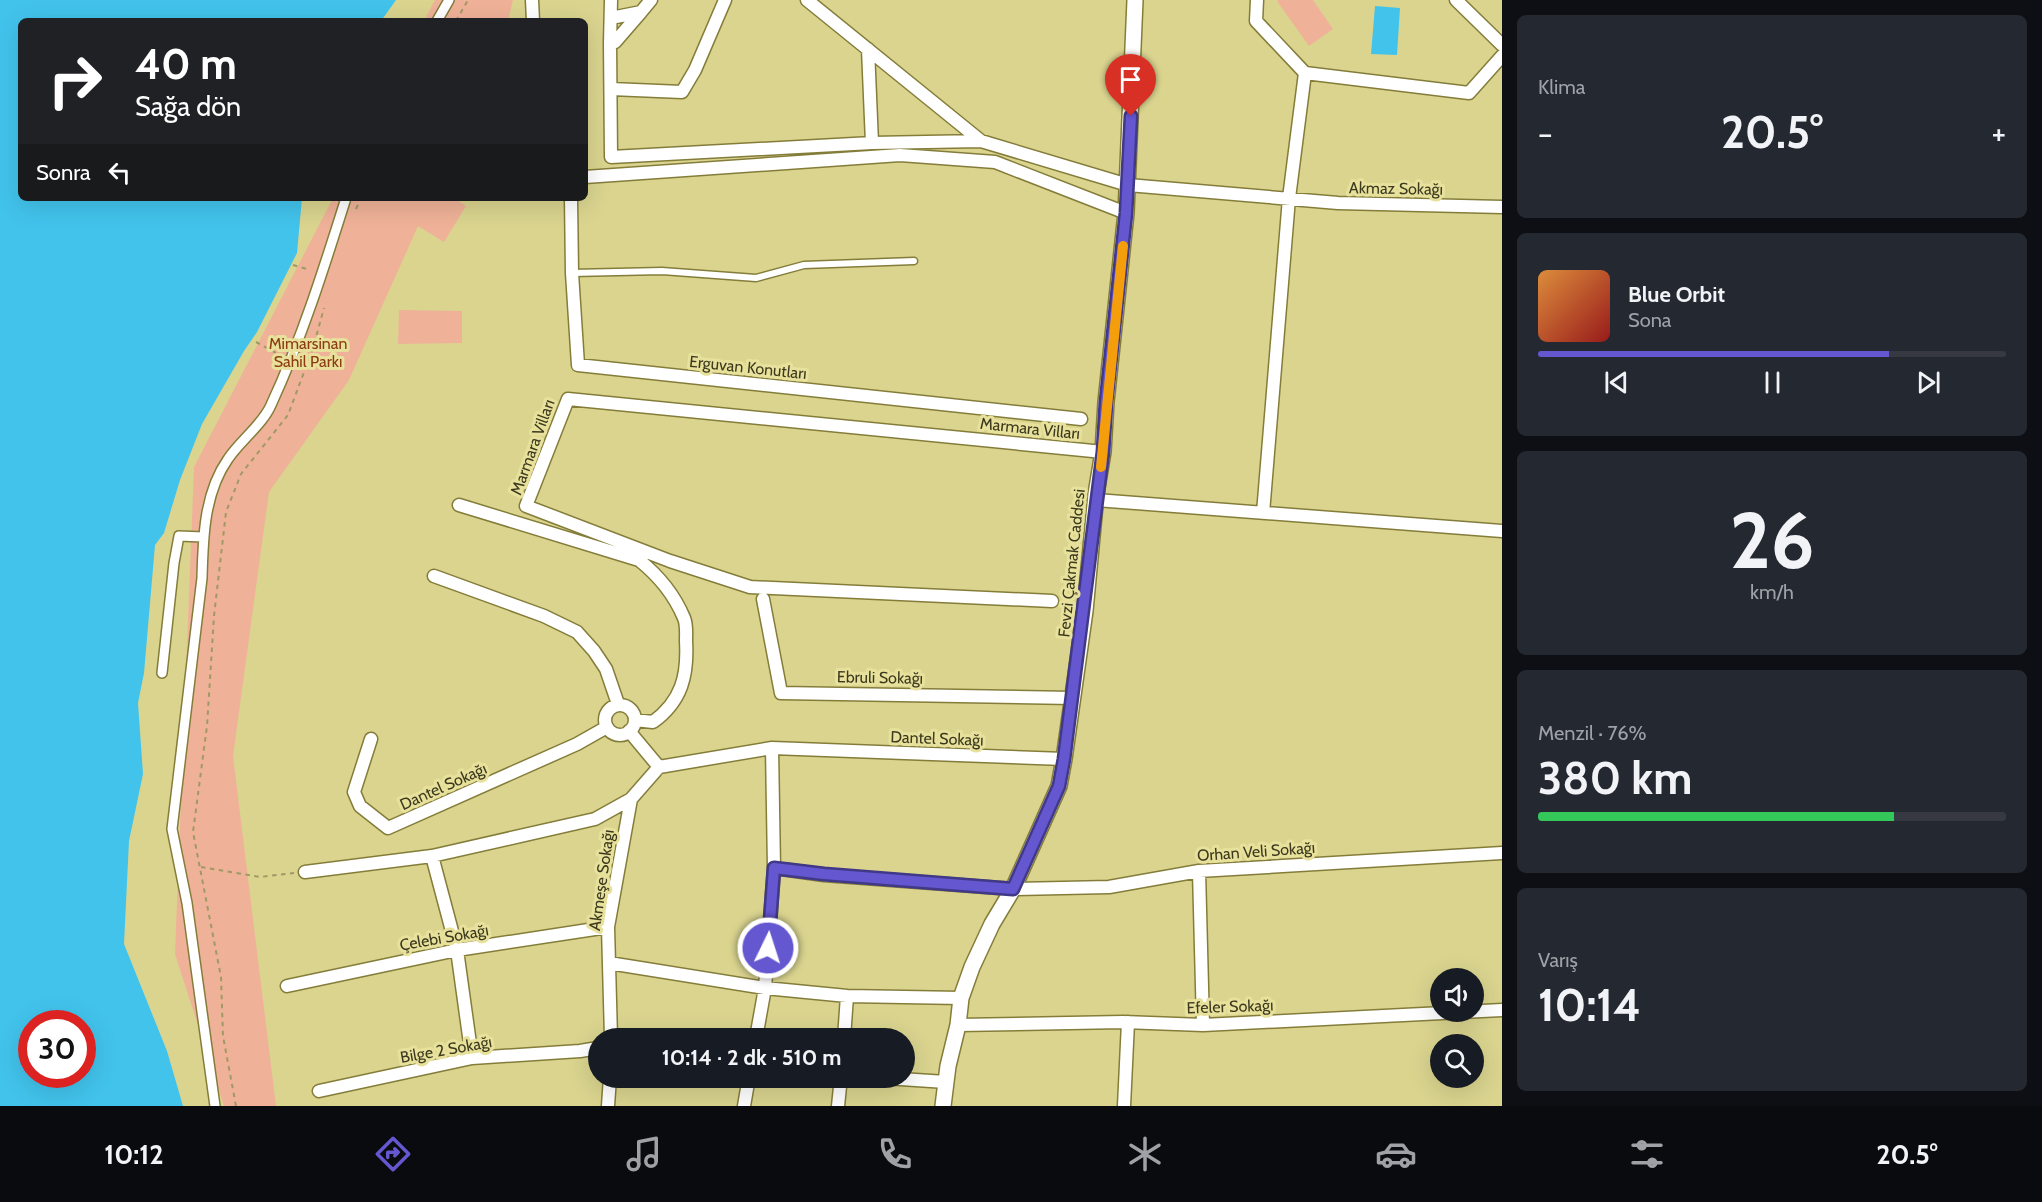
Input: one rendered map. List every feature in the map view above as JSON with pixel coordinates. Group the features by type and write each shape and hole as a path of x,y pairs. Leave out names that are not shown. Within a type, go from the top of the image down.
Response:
{"street":[{"path":"439,18 449,0"},
{"path":"532,0 532,18"},
{"path":"611,0 610,156 872,143 981,141"},
{"path":"610,43 615,42 651,0"},
{"path":"611,89 682,92 695,70 725,0"},
{"path":"807,0 981,141"},
{"name":"Fevzi Çakmak Caddesi","path":"943,1106 962,998 972,967 1013,889 1059,786 1064,759 1085,610 1103,452 1106,402 1126,213 1135,0"},
{"path":"1257,0 1256,21 1305,74 1468,93 1502,56"},
{"path":"1456,0 1502,45"},
{"path":"611,18 641,12"},
{"path":"868,49 872,143"},
{"path":"1263,513 1289,198 1305,74"},
{"name":"Akmaz Sokağı","path":"981,141 1128,185 1338,203 1502,207"},
{"path":"588,177 912,156 995,162 1126,213"},
{"path":"215,1106 188,903 172,829 202,578 203,537 212,490 227,459 270,408 321,274 345,201"},
{"name":"Erguvan Konutları","path":"570,201 578,366 1082,419"},
{"name":"Marmara Vilları","path":"1052,601 750,587 670,561 526,506 568,399 1103,452"},
{"path":"1096,500 1502,531"},
{"path":"306,872 432,856 595,819 631,800 659,767 632,726 631,710 618,704 612,706 606,714 607,727 614,734 620,735 632,726 653,722 667,712 683,685 686,668 685,620 667,587 655,572 639,560 459,505"},
{"path":"162,673 179,536 203,537"},
{"path":"434,576 544,616 577,632 606,669 618,704"},
{"name":"Ebruli Sokağı","path":"763,599 781,693 1073,698"},
{"name":"Dantel Sokağı","path":"371,739 354,792 360,806 388,828 577,744 607,727"},
{"path":"758,1028 765,988 774,868 772,748"},
{"name":"Dantel Sokağı","path":"659,767 772,748 1064,759"},
{"name":"Akmeşe Sokağı","path":"611,1028 609,927 631,800"},
{"name":"Orhan Veli Sokağı","path":"774,868 1013,889 1109,887 1199,871 1502,853"},
{"path":"432,856 457,950 472,1058"},
{"path":"1199,871 1203,1025"},
{"name":"Çelebi Sokağı","path":"287,986 457,950 609,927"},
{"path":"609,963 765,988 847,996 962,998"},
{"path":"845,1028 847,996"},
{"name":"Efeler Sokağı","path":"958,1025 1128,1022 1203,1025 1502,1010"},
{"path":"1124,1106 1128,1022"},
{"name":"Bilge 2 Sokağı","path":"319,1091 472,1058 588,1050"},
{"path":"915,1080 946,1082"},
{"path":"608,1106 609,1088"},
{"path":"744,1106 747,1088"},
{"path":"838,1106 840,1088"}],"lane":[{"path":"572,273 662,271 756,278 804,265 914,261"}],"path":[{"path":"458,18 468,0"},
{"path":"354,213 360,201"},
{"path":"293,265 321,274"},
{"path":"236,1106 223,1036 221,977 193,832 207,726 214,616 226,512 241,474 288,415 313,348 325,304"},
{"path":"256,342 278,354"},
{"path":"200,867 260,877 306,872"}],"green space":[{"path":"435,0 513,0 509,18 426,18"},
{"path":"1278,0 1313,0 1333,29 1309,46"},
{"name":"Mimarsinan Sahil Parkı","path":"331,201 458,201 466,206 444,242 418,226 349,380 269,492 233,756 276,1106 224,1106 175,954 194,467"},
{"path":"399,310 462,311 462,343 398,344"}],"water":[{"path":"0,0 396,0 383,18 18,18 18,201 302,201 297,253 257,332 202,424 180,480 164,533 155,545 144,673 138,703 143,774 129,841 124,944 167,1051 183,1106 0,1106"},
{"path":"1375,6 1400,8 1397,55 1371,54"}],"slow traffic":[{"path":"1101,467 1123,246"}],"route":[{"path":"768,948 774,868 1013,889 1059,786 1085,610 1096,494 1103,452 1106,402 1126,213 1131,116"}]}
